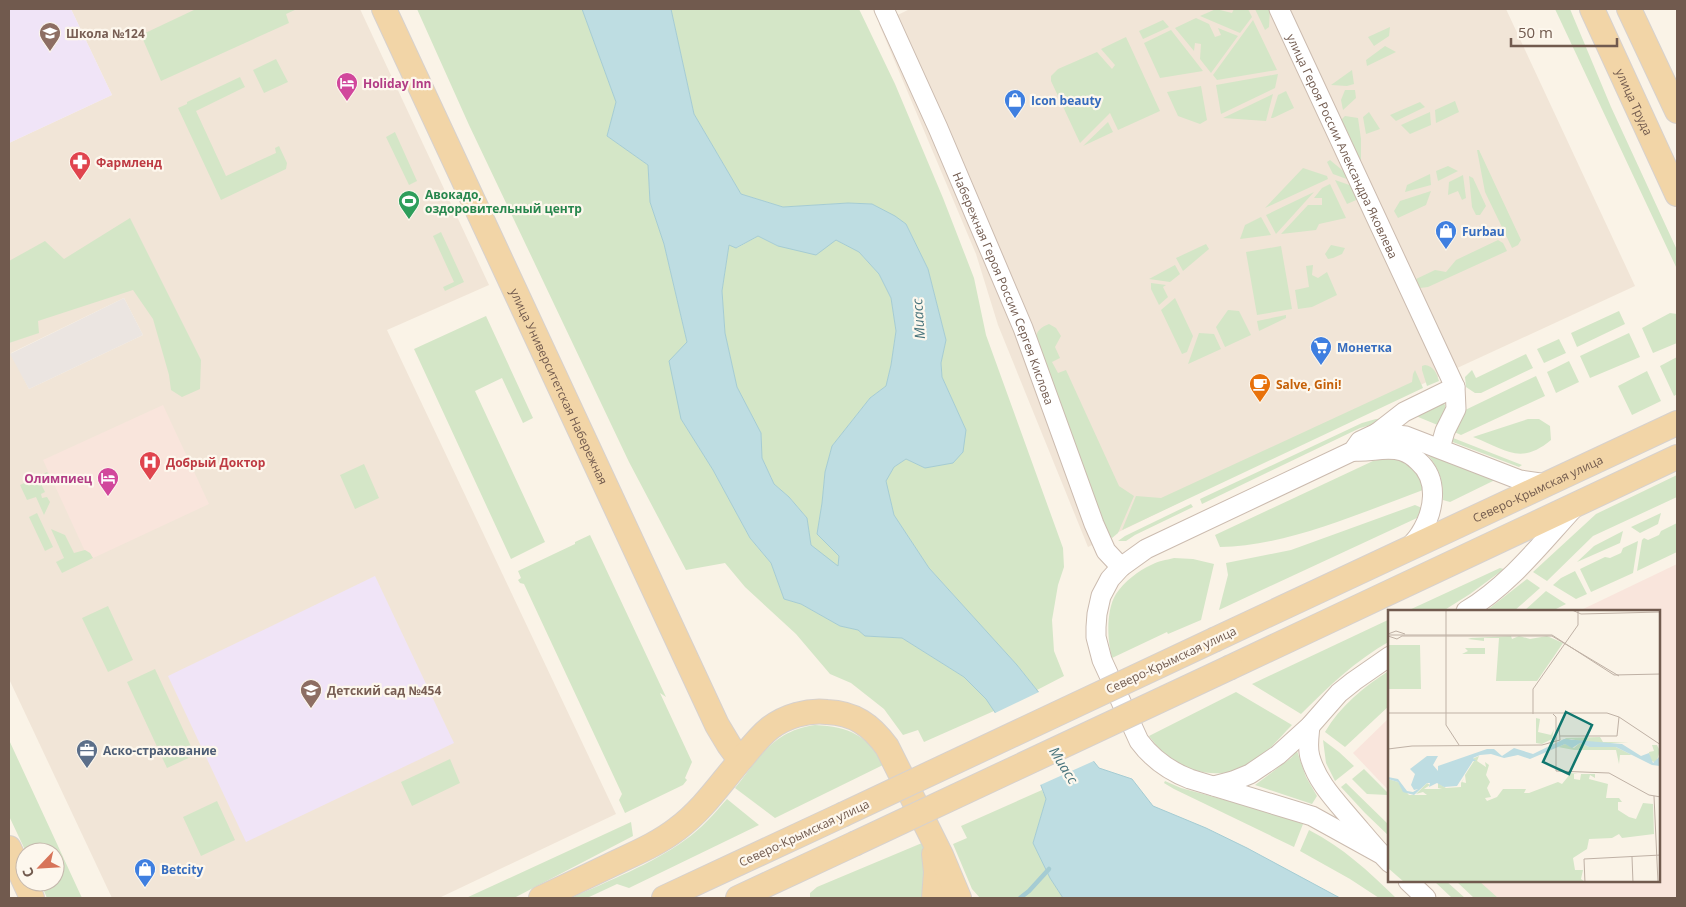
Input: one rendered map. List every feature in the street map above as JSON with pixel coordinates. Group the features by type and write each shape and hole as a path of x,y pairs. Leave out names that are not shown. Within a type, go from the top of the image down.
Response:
{"main road":[{"name":"улица Университетская Набережная","path":"384,9 717,725 740,760"},
{"name":"улица Труда","path":"1592,9 1677,194"},
{"path":"1629,9 1677,111"},
{"name":"Северо-Крымская улица","path":"664,898 1677,423"},
{"path":"738,898 1677,457"},
{"path":"541,898 639,852 670,834 703,806 762,735 784,719 799,714 816,712 832,712 849,716 866,724 878,734 887,746 941,855 959,898"},
{"path":"931,838 936,872 934,898"},
{"path":"9,848 32,898"}],"street":[{"name":"Набережная Героя России Сергея Кислова","path":"884,9 938,128 1023,328 1094,524 1106,551 1121,567"},
{"name":"улица Героя России Александра Яковлева","path":"1279,9 1456,387"},
{"path":"1384,858 1312,816 1172,772 1148,753 1139,741 1102,660 1096,637 1097,614 1101,596 1110,579 1121,567 1146,549 1353,451 1360,441 1377,433 1404,412 1456,387 1456,409 1445,431 1440,448"},
{"path":"1377,433 1406,436 1520,480 1547,484"},
{"path":"1353,451 1365,453 1387,449 1403,451 1425,466 1431,480 1433,501 1420,535 1406,550"},
{"path":"1467,610 1519,570 1577,505"},
{"path":"1213,786 1250,774 1278,755 1310,726 1340,693 1388,657"},
{"path":"1310,726 1308,741 1310,756 1318,777 1328,792 1384,858"},
{"path":"1409,882 1426,898"}],"shaded area":[{"name":"Школа №124","path":"9,9 71,9 112,95 9,143"},
{"path":"71,9 360,9 489,285 387,330 616,814 439,898 112,898 9,679 9,143 112,95","holes":["124,298 143,335 29,389 11,353"]},
{"path":"910,9 1506,9 1635,286 1416,387 1088,547 998,325 976,254 879,24"},
{"path":"124,298 143,335 29,389 10,354"},
{"path":"163,405 209,504 89,560 43,460"},
{"path":"1677,564 1677,898 1489,898 1474,882 1661,882 1661,610 1581,610"},
{"name":"Детский сад №454","path":"375,576 454,743 246,842 168,676"},
{"path":"1388,719 1388,790 1353,753"}],"green space":[{"path":"196,9 297,9 286,14 289,23 161,81 141,35"},
{"path":"417,9 582,9 616,102 607,136 648,165 650,202 664,244 687,342 681,419 713,470 750,538 771,563 784,599 801,604 840,626 858,630 865,636 902,638 964,677 987,699 994,711 924,742 918,730 903,735 884,709 851,683 830,674 796,634 745,587 725,563 686,570 629,462 469,125"},
{"path":"671,9 859,9 895,84 974,278 986,335 1063,548 1064,567 1058,585 1052,620 1054,651 1064,676 1037,690 1017,665 929,568 894,515 885,481 894,467 906,459 925,468 966,430 942,377 941,363 946,340 928,269 906,224 872,204 848,203 783,207 741,194 694,114"},
{"path":"1216,9 1232,13 1234,9 1248,9 1252,17 1240,33 1200,16"},
{"path":"1255,9 1270,9 1269,27 1265,30"},
{"path":"1555,9 1570,9 1611,107 1677,250 1677,269"},
{"path":"1196,18 1209,24 1215,37 1221,35 1218,28 1238,36 1211,73 1200,59 1201,44 1195,43 1194,51 1175,28"},
{"path":"1163,20 1169,27 1143,39 1139,31"},
{"path":"1253,20 1277,70 1217,80 1213,75"},
{"path":"1390,27 1389,36 1374,46 1368,37"},
{"path":"1171,30 1203,71 1160,78 1144,43"},
{"path":"1126,37 1160,111 1118,130 1110,113 1080,143 1051,81 1051,76 1058,69 1097,52 1112,69 1115,65 1101,49"},
{"path":"1385,46 1396,52 1367,66 1366,60"},
{"path":"276,59 288,82 264,93 253,70"},
{"path":"1352,70 1354,84 1347,86 1331,85"},
{"path":"1278,74 1275,88 1221,114 1216,85"},
{"path":"240,77 245,87 196,111 226,176 276,153 275,148 279,146 287,163 286,169 221,200 178,108"},
{"path":"1201,86 1207,120 1200,124 1178,116 1167,92"},
{"path":"1345,90 1355,90 1356,98 1343,110 1341,100"},
{"path":"1286,91 1294,108 1271,118 1278,95"},
{"path":"1273,94 1266,121 1223,118"},
{"path":"1455,101 1459,112 1436,123 1435,110"},
{"path":"1420,102 1425,107 1396,121 1390,115"},
{"path":"1369,112 1380,129 1366,134 1363,117"},
{"path":"1430,112 1431,125 1410,134 1401,125"},
{"path":"1345,116 1358,118 1361,139 1361,163 1341,120"},
{"path":"1108,122 1113,132 1083,146"},
{"path":"395,132 417,181 409,185 386,137"},
{"path":"1477,150 1479,150 1521,240 1518,245 1512,248 1485,192"},
{"path":"1330,160 1355,182 1333,174 1327,162"},
{"path":"1448,166 1458,171 1438,181 1436,171"},
{"path":"1303,168 1327,176 1328,179 1265,208"},
{"path":"1430,174 1431,185 1405,192 1407,185"},
{"path":"1463,175 1466,198 1462,200 1458,191 1448,195 1449,182"},
{"path":"1469,176 1473,178 1486,206 1480,215 1476,215 1472,207"},
{"path":"1335,180 1358,188 1363,197 1347,204"},
{"path":"1330,184 1346,218 1319,224 1316,230 1281,234 1308,205 1322,205 1322,198 1314,198 1322,188"},
{"path":"1431,191 1426,205 1398,218 1394,211 1400,201"},
{"path":"1314,192 1276,234 1266,215"},
{"path":"1261,217 1271,235 1240,239 1245,225"},
{"path":"130,218 201,360 200,389 182,397 171,390 169,375 153,319 133,290 38,321 39,333 9,343 9,261 45,241 64,259"},
{"path":"441,232 464,282 445,291 443,287 454,282 433,236"},
{"path":"758,236 778,246 836,240 859,252 879,274 891,298 896,331 886,386 870,398 832,446 825,472 817,534 839,556 838,567 811,545 807,518 789,497 774,484 762,458 761,433 737,387 725,333 722,291 729,245 737,248"},
{"path":"1498,240 1503,243 1507,251 1428,287 1420,288 1416,279 1435,270 1446,272 1456,260"},
{"path":"1206,244 1209,249 1183,271 1176,258"},
{"path":"1331,245 1345,248 1342,254 1328,259 1325,254"},
{"path":"1281,246 1292,309 1257,315 1246,252"},
{"path":"1175,265 1180,274 1170,282 1149,279"},
{"path":"1313,265 1312,275 1318,278 1327,272 1337,295 1312,307 1298,309 1295,290 1309,287 1306,266"},
{"path":"1151,283 1166,285 1163,287 1168,297 1159,305 1151,289"},
{"path":"1175,298 1193,336 1187,352 1182,354 1161,310"},
{"path":"1228,310 1239,311 1251,335 1225,347 1216,327"},
{"path":"1619,311 1625,324 1577,347 1571,333"},
{"path":"1670,313 1677,314 1677,343 1653,353 1642,328"},
{"path":"1286,315 1286,318 1259,331 1257,321"},
{"path":"486,316 533,418 523,423 502,378 475,391 545,542 511,559 414,349"},
{"path":"1049,324 1056,328 1061,336 1055,347 1060,358 1052,362 1058,373 1066,370 1119,486 1134,496 1118,533 1112,538 1105,531 1036,339 1040,330"},
{"path":"1199,333 1214,334 1221,349 1188,364"},
{"path":"1629,333 1640,357 1590,378 1580,356"},
{"path":"1559,339 1566,353 1544,363 1537,349"},
{"path":"1526,354 1533,368 1481,393 1475,393 1466,387 1465,377 1472,370 1476,378"},
{"path":"1677,357 1677,394 1674,396 1660,366"},
{"path":"1569,361 1579,382 1556,393 1547,372"},
{"path":"1425,365 1433,369 1439,381 1427,386 1422,370 1422,366"},
{"path":"1415,370 1423,388 1122,530 1136,496 1161,498 1412,382"},
{"path":"1647,371 1661,401 1632,415 1618,386"},
{"path":"1536,376 1545,396 1461,435 1450,430 1461,412"},
{"path":"1444,403 1445,412 1440,426 1411,414"},
{"path":"1389,418 1360,428 1202,504 1200,499 1362,423"},
{"path":"1528,419 1539,419 1550,426 1551,440 1530,452 1512,453 1473,437"},
{"path":"1448,436 1522,465 1519,467 1450,441"},
{"path":"1425,451 1495,480 1450,502 1443,500 1439,474"},
{"path":"1393,457 1409,465 1417,473 1423,490 1297,535 1245,545 1220,547 1215,535 1373,461"},
{"path":"364,464 379,498 355,509 340,475"},
{"path":"47,472 50,476 47,481 41,484 45,492 41,494 42,498 47,497 50,502 44,515 36,497 27,500 20,485"},
{"path":"1677,475 1677,497 1593,536 1547,581 1533,572 1596,514"},
{"path":"1191,504 1193,507 1126,541 1118,541 1125,536"},
{"path":"1415,505 1422,508 1417,518 1219,610 1228,575 1226,563 1291,550"},
{"path":"37,513 53,547 45,551 29,517"},
{"path":"1661,513 1658,524 1640,533 1631,527"},
{"path":"1677,523 1677,552 1637,571 1642,540 1644,538 1648,540 1659,535 1661,531"},
{"path":"51,529 65,535 74,553 85,550 93,558 62,573 56,562 64,558"},
{"path":"1623,531 1620,543 1577,562 1594,546"},
{"path":"590,535 666,697 660,693 692,762 685,778 687,780 683,785 625,813 619,800 622,794 524,584 518,580 521,578 518,571"},
{"path":"1638,541 1633,573 1591,592 1580,569 1605,557 1610,558 1621,553 1623,548"},
{"path":"1174,558 1193,559 1214,564 1201,620 1168,634 1167,632 1112,658 1108,625 1110,608 1116,594 1127,581 1142,570 1156,562"},
{"path":"1500,568 1504,569 1445,610 1409,610"},
{"path":"1575,571 1587,594 1576,599 1553,585 1561,578"},
{"path":"1527,579 1540,588 1515,610 1487,610"},
{"path":"1546,591 1566,604 1554,610 1525,610"},
{"path":"108,606 133,660 108,672 82,618"},
{"path":"1388,620 1388,642 1354,665 1301,714 1252,684"},
{"path":"155,669 195,755 167,768 127,682"},
{"path":"1388,671 1388,707 1345,747 1325,732 1346,705 1371,683"},
{"path":"1236,692 1292,725 1267,751 1250,764 1222,773 1194,770 1169,757 1149,736"},
{"path":"815,725 838,728 856,734 871,746 885,764 775,818 735,788 760,756 778,739 801,728"},
{"path":"9,740 56,842 21,842 9,816"},
{"path":"1323,740 1354,766 1335,781 1326,763"},
{"path":"1297,751 1306,777 1317,796 1312,804 1255,785 1291,758"},
{"path":"450,759 460,783 412,806 401,782"},
{"path":"1364,769 1388,795 1367,794 1352,779"},
{"path":"1165,781 1181,788 1273,813 1303,824 1294,847 1174,789 1164,783"},
{"path":"1346,783 1388,824 1388,835 1365,813 1341,787"},
{"path":"1042,790 1046,799 1033,843 1050,878 1063,898 980,898 972,889 953,844 967,838 961,826"},
{"path":"727,799 759,825 629,888 617,884 587,898 571,898 630,872 672,849 696,831"},
{"path":"217,801 235,840 201,856 183,817"},
{"path":"631,822 633,836 514,898 466,898"},
{"path":"1309,830 1345,852 1396,898 1379,898 1350,879 1300,851"},
{"path":"922,843 926,871 922,898 810,898 810,893 817,887"},
{"path":"65,861 82,898 47,898 44,892 65,892"},
{"path":"1435,882 1447,882 1465,898 1452,898"},
{"path":"1457,882 1480,882 1498,898 1474,898"}],"water":[{"name":"Миасс","path":"582,9 671,9 694,114 741,194 783,207 848,203 872,204 906,224 928,269 946,340 941,363 942,377 966,430 963,452 953,463 925,468 906,459 894,467 886,481 894,515 929,568 1017,665 1099,768 1132,779 1153,806 1206,828 1247,848 1340,898 1063,898 1050,878 1033,843 1046,799 1037,775 986,699 964,677 902,638 865,636 858,630 840,626 801,604 784,599 771,563 750,538 713,470 681,419 669,361 687,342 664,244 650,202 648,165 607,136 616,102","holes":["758,236 778,246 816,255 836,240 859,252 879,274 891,298 896,331 886,386 870,398 832,446 825,472 817,534 839,556 838,566 811,545 807,518 789,497 774,484 762,458 761,433 737,387 725,333 722,291 729,245 736,248"]}],"pier":[{"path":"1041,691 1096,760 1038,786 1035,776 993,714"}],"waterway":[{"path":"1020,898 1049,869"}],"place":[{"name":"Школа №124","path":"50,52"},
{"name":"Holiday Inn","path":"347,102"},
{"name":"Icon beauty","path":"1015,119"},
{"name":"Фармленд","path":"80,181"},
{"name":"Авокадо, оздоровительный центр","path":"409,220"},
{"name":"Furbau","path":"1446,250"},
{"name":"Монетка","path":"1321,366"},
{"name":"Salve, Gini!","path":"1260,403"},
{"name":"Добрый Доктор","path":"150,481"},
{"name":"Олимпиец","path":"108,497"},
{"name":"Детский сад №454","path":"311,709"},
{"name":"Аско-страхование","path":"87,769"},
{"name":"Betcity","path":"145,888"}]}
